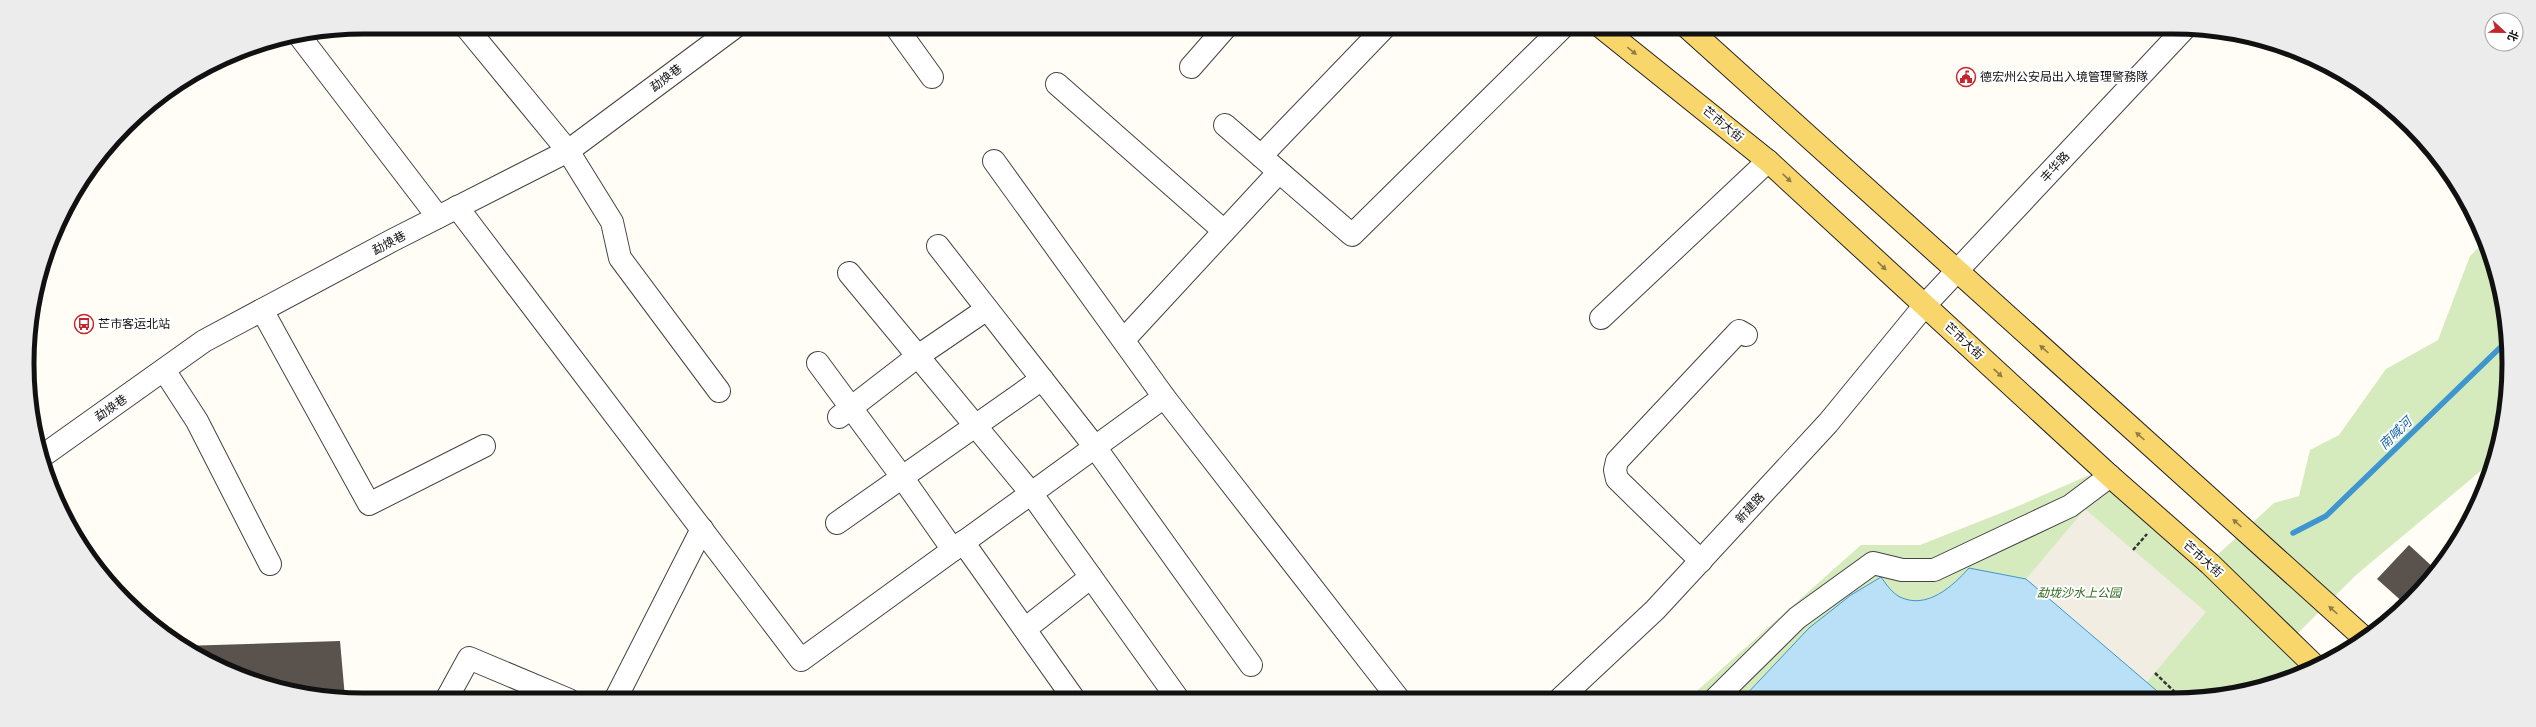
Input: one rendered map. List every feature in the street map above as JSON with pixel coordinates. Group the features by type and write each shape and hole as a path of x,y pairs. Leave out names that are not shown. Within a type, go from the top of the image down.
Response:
{"main road":[{"name":"芒市大街","path":"1610,34 1768,161 2110,476 2210,564 2311,662"},
{"path":"1695,34 2360,634"}],"street":[{"path":"472,34 568,151 612,222 620,258 719,392"},
{"name":"勐焕巷","path":"46,453 204,341 457,207 568,151 726,34"},
{"path":"901,34 932,77"},
{"path":"1191,67 1220,34"},
{"path":"1261,156 1378,34"},
{"path":"1225,125 1352,235 1555,34"},
{"name":"丰华路","path":"1924,305 1958,271 2179,34"},
{"path":"302,40 438,217"},
{"path":"1057,84 1224,231"},
{"path":"994,161 1164,397 1394,693"},
{"path":"1601,318 1768,161"},
{"path":"1130,333 1279,172"},
{"path":"457,207 801,660 1164,397"},
{"path":"938,246 1095,447 1251,665"},
{"path":"849,273 1031,493 1174,693"},
{"name":"新建路","path":"1566,693 1655,610 1701,561 1828,423 1924,305"},
{"path":"845,412 918,356 987,308"},
{"path":"262,310 369,504 484,446"},
{"path":"1701,561 1618,479 1615,470 1617,461 1739,332 1746,335"},
{"path":"818,363 845,412 902,477 1025,629 1070,693"},
{"path":"164,370 197,422 270,564"},
{"path":"837,523 1042,379"},
{"path":"1721,693 1797,618 1873,563 1902,570 1934,570 2070,506 2110,476"},
{"path":"619,693 702,529"},
{"path":"1025,629 1091,577"},
{"path":"450,693 469,658 552,693"}],"path":[{"path":"2155,673 2176,693"}],"green space":[{"name":"勐垅沙水上公园","path":"2480,246 2496,299 2501,342 2502,364 2499,407 2496,428 2486,467 2356,575 2287,644 2303,659 2292,671 2237,687 2172,693 1695,693 1861,545 1920,545 2016,507 2103,469 2203,568 2274,503 2299,496 2310,450 2339,435 2386,369 2438,340 2470,256"}],"shaded area":[{"path":"2085,509 2206,612 2147,682 2026,579"}],"water":[{"path":"1969,568 2026,579 2159,693 1748,693 1809,628 1851,595 1881,577 1894,593 1900,597 1910,600 1920,600 1939,594 1955,582"}],"building":[{"path":"2409,545 2432,566 2401,600 2377,579"},
{"path":"340,641 344,692 299,687 258,676 237,668 194,646"}],"waterway":[{"name":"南喊河","path":"2293,533 2326,516 2501,347"}],"place":[{"name":"德宏州公安局出入境管理警務隊","path":"1966,77"},
{"name":"芒市客运北站","path":"84,324"}]}
